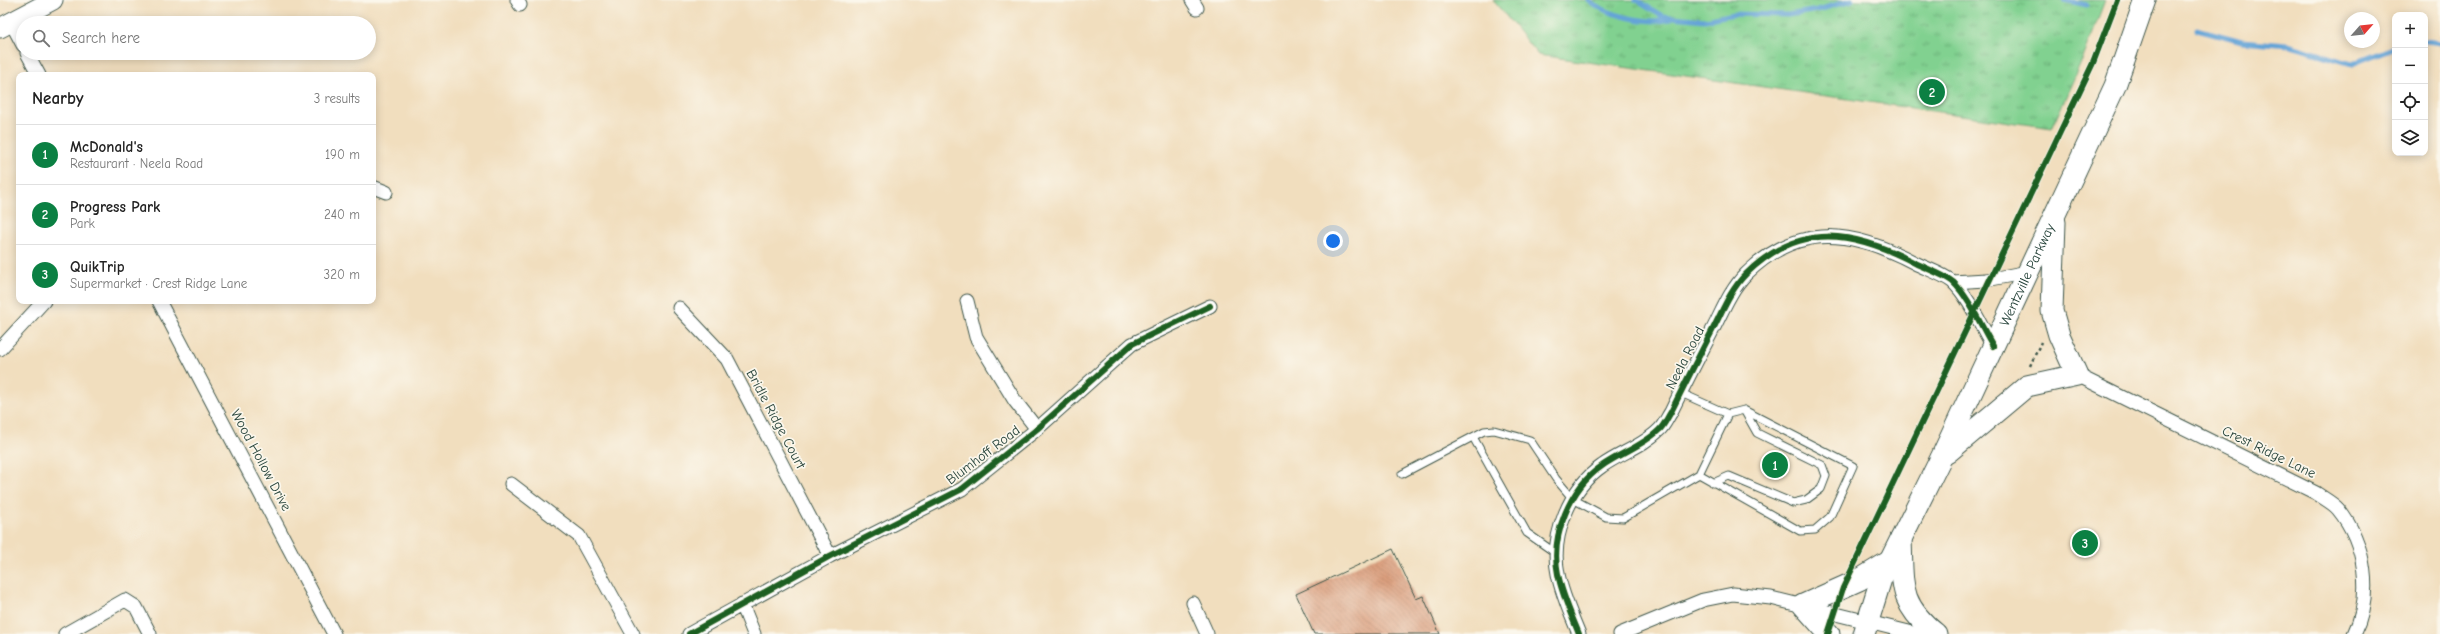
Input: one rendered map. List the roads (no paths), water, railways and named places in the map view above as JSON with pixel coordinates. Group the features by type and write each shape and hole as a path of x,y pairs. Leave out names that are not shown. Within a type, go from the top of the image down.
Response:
{"main road":[{"name":"Wentzville Parkway","path":"1866,628 1890,561 1941,458 2116,86 2145,0"},
{"path":"1941,458 2027,386 2077,374 2059,334 2052,310 2056,214"},
{"path":"1901,538 1905,596 1920,620 1936,634"},
{"path":"1829,634 1803,605 1859,580 1890,561"}],"street":[{"path":"23,16 53,0"},
{"path":"16,20 6,25 16,37"},
{"path":"31,60 37,72"},
{"path":"376,188 386,192"},
{"name":"Neela Road","path":"1579,634 1563,593 1557,572 1557,544 1566,510 1583,483 1601,466 1659,430 1681,393 1730,295 1755,267 1783,247 1808,238 1850,237 1890,250 1953,282"},
{"path":"1993,346 1953,282 1986,280 2028,272"},
{"path":"967,301 976,337 1015,401 1037,429"},
{"path":"0,349 41,304"},
{"name":"Wood Hollow Drive","path":"161,304 334,634"},
{"name":"Blumhoff Road","path":"689,634 830,556 962,489 1037,429 1132,344 1210,306"},
{"name":"Bridle Ridge Court","path":"679,308 727,359 830,556"},
{"name":"Crest Ridge Lane","path":"2077,374 2316,493 2338,508 2351,530 2361,556 2366,593 2361,621 2354,634"},
{"path":"511,484 579,536 633,634"},
{"path":"1620,634 1703,600 1733,594 1772,598 1803,605 1866,628 1917,634"},
{"path":"65,634 124,600 136,607 150,634"},
{"path":"742,604 754,634"},
{"path":"1193,604 1207,634"}],"lane":[{"path":"1681,393 1728,414 1744,410 1853,466 1830,517 1815,530 1800,531 1712,483 1699,474"},
{"path":"1712,483 1729,476 1793,503 1806,500 1821,489 1826,476 1822,465 1757,433 1744,410"},
{"path":"1402,474 1473,437 1484,432 1494,430 1530,440 1556,479 1573,500 1606,517 1623,518 1699,474 1728,414"},
{"path":"1473,437 1527,533 1557,554"}],"waterway":[{"path":"1588,0 1605,10 1639,20 1661,21 1670,19"},
{"path":"1636,0 1662,16 1705,20 1734,14 1788,15 1818,10 1852,0"},
{"path":"2064,0 2087,5"},
{"path":"2197,29 2242,41 2288,45 2352,64 2392,48"},
{"path":"2428,41 2440,43"}],"place":[{"name":"Progress Park","path":"1932,92"},
{"name":"McDonald's","path":"1775,465"},
{"name":"QuikTrip","path":"2085,543"}]}
